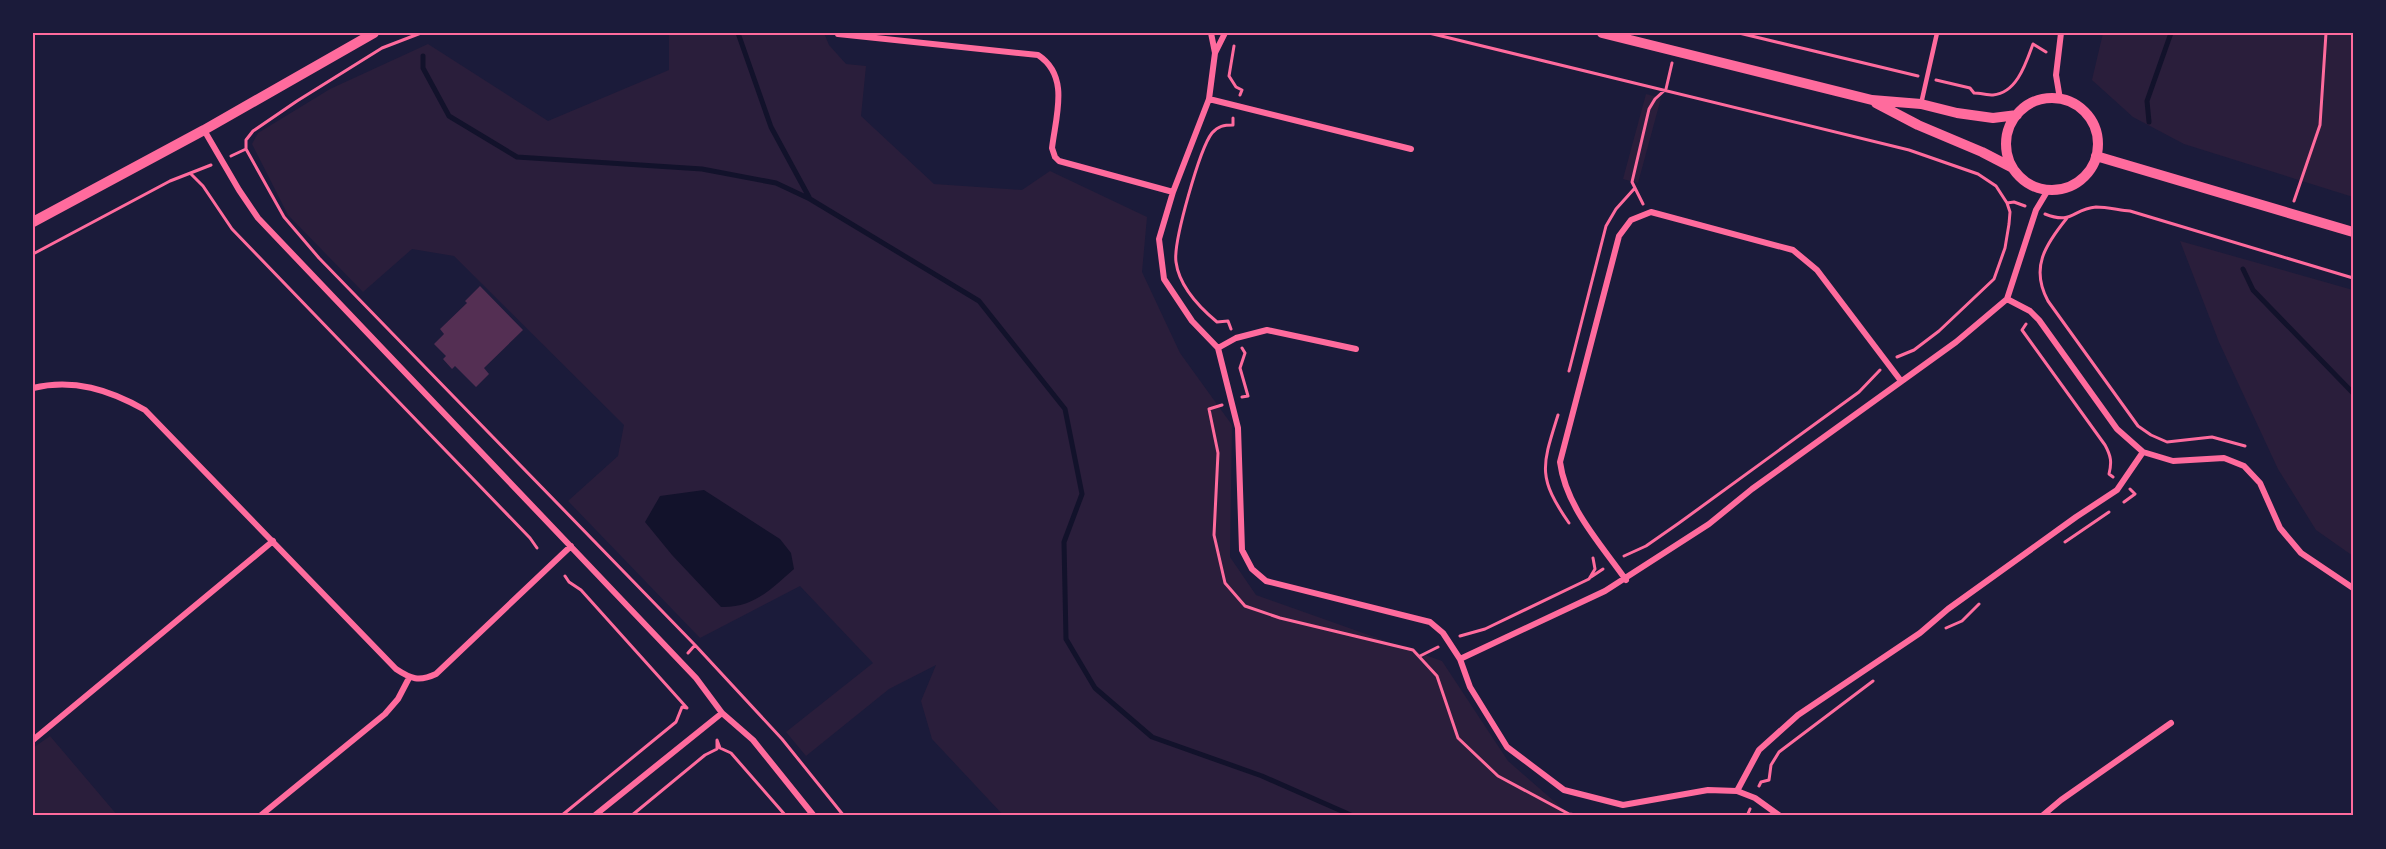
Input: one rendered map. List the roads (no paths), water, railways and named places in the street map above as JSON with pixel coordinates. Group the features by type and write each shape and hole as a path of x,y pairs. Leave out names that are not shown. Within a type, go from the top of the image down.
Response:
{"street":[{"path":"33,222 204,130 374,33"},
{"path":"1211,33 1215,53 1209,99 1173,192 1159,239 1164,279 1191,321 1218,348 1238,428 1242,550 1252,569 1266,581 1430,622 1443,633 1460,659 1470,687 1507,747 1564,790 1623,805 1708,790 1737,791 1755,798 1780,816"},
{"path":"1215,53 1225,33"},
{"path":"1602,33 1872,100 1921,104 1957,113 1993,118 2017,115"},
{"path":"2060,99 2056,75 2061,33"},
{"path":"838,34 1038,55 1051,67 1059,84 1052,148 1055,157 1059,161 1173,192"},
{"path":"1209,99 1411,149"},
{"path":"1872,100 1918,125 1982,152 2011,167 2027,183 2048,190 2064,189 2079,182 2090,170 2097,156 2097,137 2091,119 2078,106 2060,99 2036,101 2017,115 2009,126 2006,140 2011,167"},
{"path":"204,130 258,218 696,678 722,713 753,740 814,816"},
{"path":"2097,156 2353,232"},
{"path":"1460,659 1626,580 1709,524 1752,489 1956,342 2007,299 2036,210 2048,190"},
{"path":"1626,580 1571,501 1562,479 1560,462 1619,236 1631,220 1651,212 1793,250 1817,270 1900,381"},
{"path":"2007,299 2030,311 2039,320 2117,429 2143,452 2173,461 2224,458 2244,466 2260,483 2280,528 2301,553 2353,588"},
{"path":"1218,348 1236,338 1267,330 1356,349"},
{"path":"33,388 49,384 80,385 118,395 145,410 396,669 409,678 423,680 436,674 571,546"},
{"path":"1737,791 1759,750 1798,715 1920,633 1948,609 2117,490 2143,452"},
{"path":"33,740 273,541"},
{"path":"260,816 385,714 398,699 409,678"},
{"path":"594,816 722,713"},
{"path":"2042,816 2171,723"}],"lane":[{"path":"1921,104 1937,33"}],"waterway":[{"path":"738,33 771,127 809,197"},
{"path":"2149,122 2147,101 2171,33"},
{"path":"423,56 423,68 449,116 517,157 702,169 776,183 810,199 979,301 1065,409 1082,494 1064,542 1066,639 1095,688 1152,737 1262,776 1353,816"},
{"path":"2243,269 2253,290 2353,393"}]}
